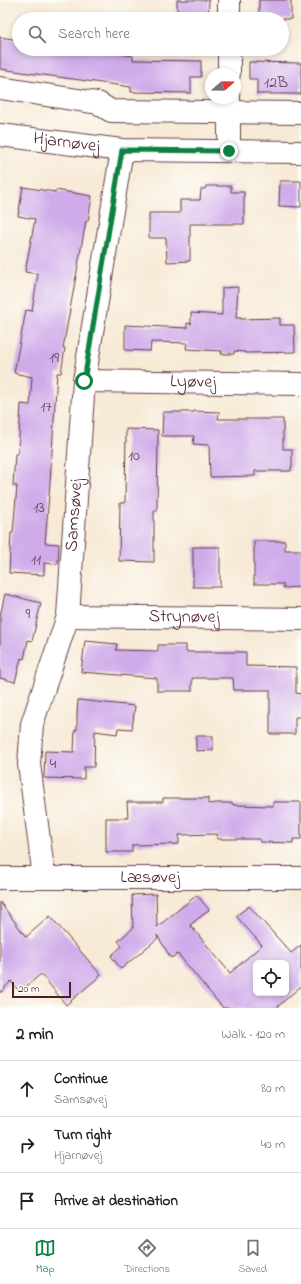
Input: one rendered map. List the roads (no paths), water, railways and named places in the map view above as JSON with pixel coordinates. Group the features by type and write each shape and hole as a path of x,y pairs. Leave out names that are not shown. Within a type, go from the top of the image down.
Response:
{"street":[{"path":"229,0 229,12"},
{"path":"229,56 229,68"},
{"path":"0,88 98,102 111,111 229,105 301,113"},
{"path":"229,105 229,151"},
{"name":"Hjarnøvej","path":"0,135 122,150 301,152"},
{"name":"Samsøvej","path":"44,877 30,764 32,724 68,616 84,381 122,150"},
{"name":"Lyøvej","path":"84,381 301,384"},
{"name":"Strynøvej","path":"68,616 301,619"},
{"name":"Læsøvej","path":"0,878 301,878"}]}
